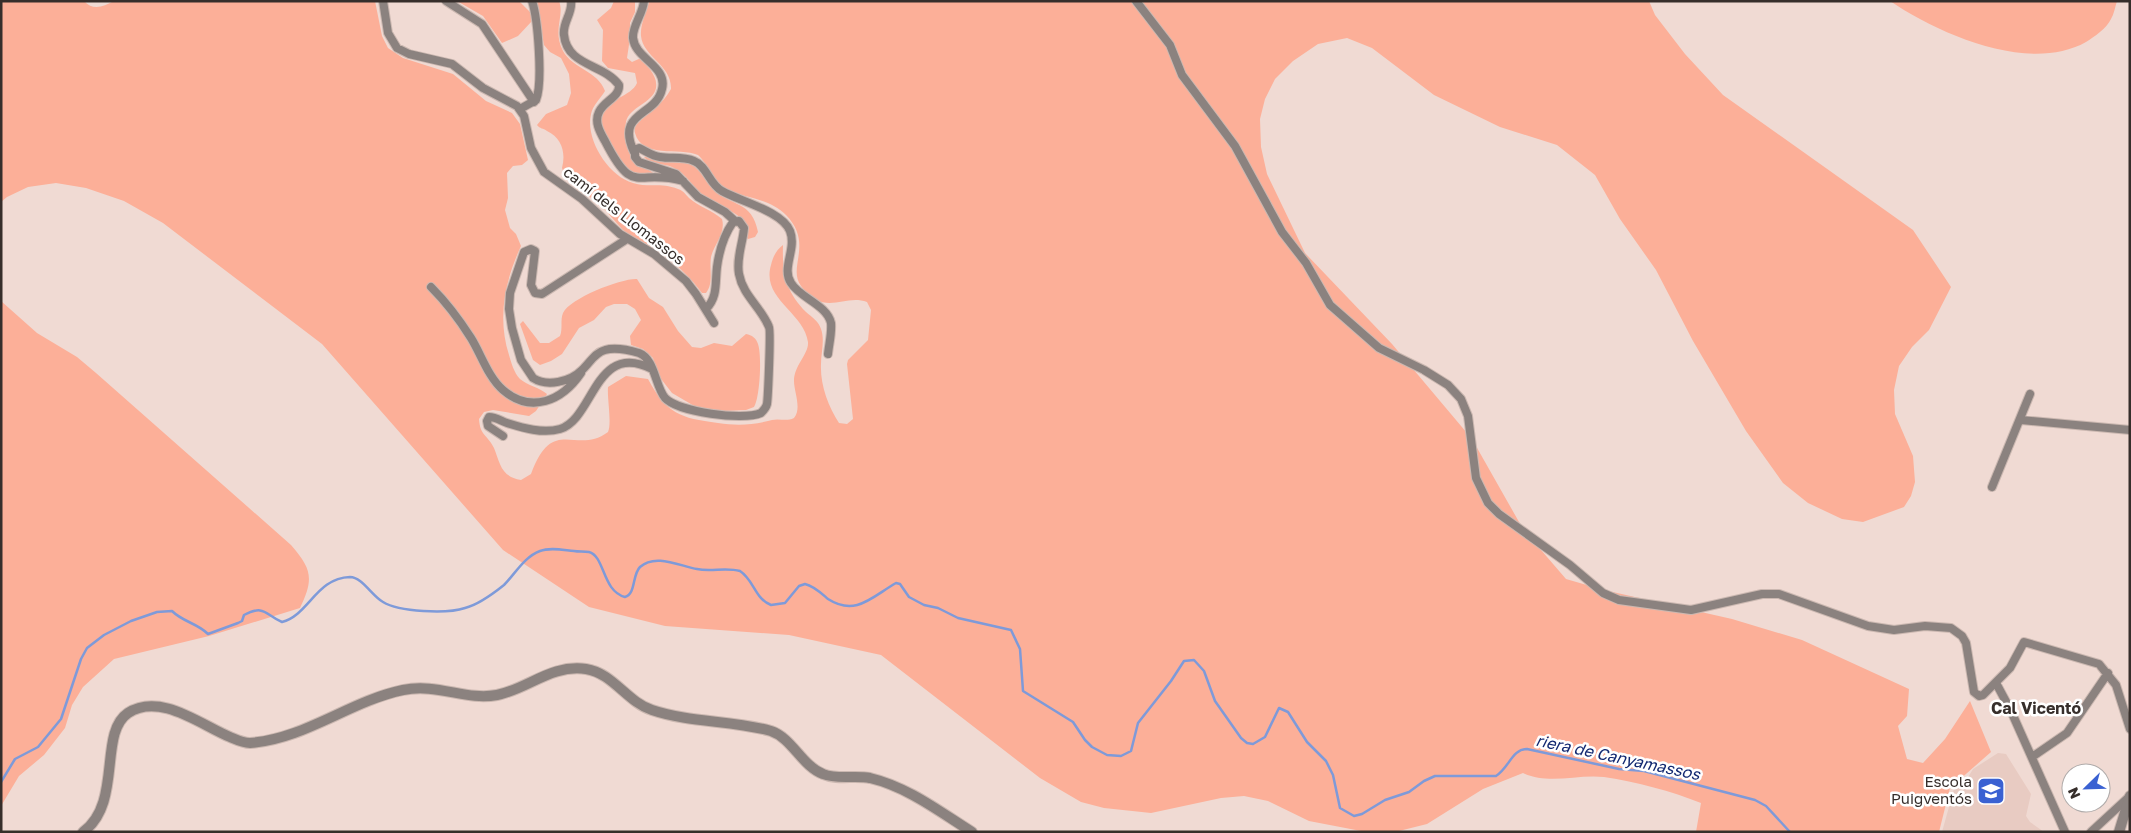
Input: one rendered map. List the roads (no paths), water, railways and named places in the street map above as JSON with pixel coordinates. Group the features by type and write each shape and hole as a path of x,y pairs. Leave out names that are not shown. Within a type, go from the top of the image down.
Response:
{"street":[{"path":"383,1 388,33 397,48 409,54 452,64 483,88 520,109 534,102 538,95 536,14 532,1"},
{"path":"446,1 482,24 534,102"},
{"path":"571,1 563,33 569,49 581,61 607,74 619,85 617,94 602,107 597,118 598,129 622,171 632,177 685,182"},
{"path":"431,286 457,316 496,382 507,393 531,402 549,401 562,394 596,355 610,349 642,354 647,358 664,397 677,405 735,416 754,416 765,410 771,334 766,321 749,299 740,280 738,263 744,228 741,222 735,221 725,212 698,197 676,174 639,162 629,136 630,126 637,116 659,96 663,86 659,73 638,50 633,38 644,1"},
{"path":"1136,1 1170,44 1186,82 1235,146 1282,232 1306,263 1330,305 1379,348 1424,370 1448,385 1461,398 1468,416 1472,461 1476,478 1488,503 1499,514 1570,565 1603,593 1619,600 1691,610 1762,594 1779,594 1868,626 1894,630 1925,626 1951,628 1959,633 1966,643 1976,695 1983,695 2010,668 2024,642 2099,664 2116,685 2130,729"},
{"name":"camí dels Llomassos","path":"520,109 525,120 531,148 544,172 582,199 627,239 654,254 686,281 714,323"},
{"path":"634,152 639,148 656,157 685,158 696,162 719,189 742,199 784,223 790,231 792,244 788,269 789,280 797,291 829,319 831,329 828,354"},
{"path":"706,309 715,295 719,255 729,227 735,221"},
{"path":"583,370 566,379 550,382 537,380 525,370 514,338 509,304 523,254 528,249 534,251 532,288 535,293 542,294 627,239"},
{"path":"503,436 488,426 487,421 489,417 532,429 560,429 577,415 600,378 611,368 634,364 652,369"},
{"path":"1992,487 2021,420 2030,394"},
{"path":"2021,420 2130,430"},
{"path":"84,832 97,819 105,797 116,730 125,715 141,707 151,706 177,711 245,743 272,740 375,698 404,690 438,688 486,697 500,695 554,671 584,669 597,672 633,700 652,710 774,732 795,750 811,768 825,776 869,778 904,790 972,832"},
{"path":"2032,757 2067,733 2108,673"},
{"path":"1996,683 2066,832"},
{"path":"2091,832 2130,797"},
{"path":"2119,832 2130,797"}],"waterway":[{"name":"riera de Canyamassos","path":"1,782 15,759 38,747 61,719 81,659 87,648 104,635 131,621 157,612 172,611 208,634 238,623 242,621 244,615 256,610 264,612 282,622 299,612 329,583 350,577 359,580 379,599 390,605 423,611 457,610 475,604 495,592 504,585 529,557 544,550 552,549 589,552 594,555 612,588 618,594 625,597 631,592 640,567 653,561 668,562 702,570 729,569 740,571 749,579 761,598 771,605 785,603 799,586 805,584 814,588 828,599 847,606 864,603 896,583 900,584 909,597 924,605 938,608 958,618 1011,630 1020,649 1023,691 1073,722 1092,747 1107,755 1121,756 1131,751 1138,723 1184,661 1194,660 1204,671 1215,701 1241,738 1247,743 1253,744 1265,737 1279,708 1288,712 1307,742 1326,761 1333,775 1340,808 1354,816 1362,814 1385,800 1409,792 1424,781 1435,776 1496,776 1514,755 1527,749 1619,769 1644,771 1755,800 1766,806 1790,832"}],"place":[{"name":"Escola Puigventós","path":"1991,791"}],"district":[{"name":"Cal Vicentó","path":"2036,708"}]}
